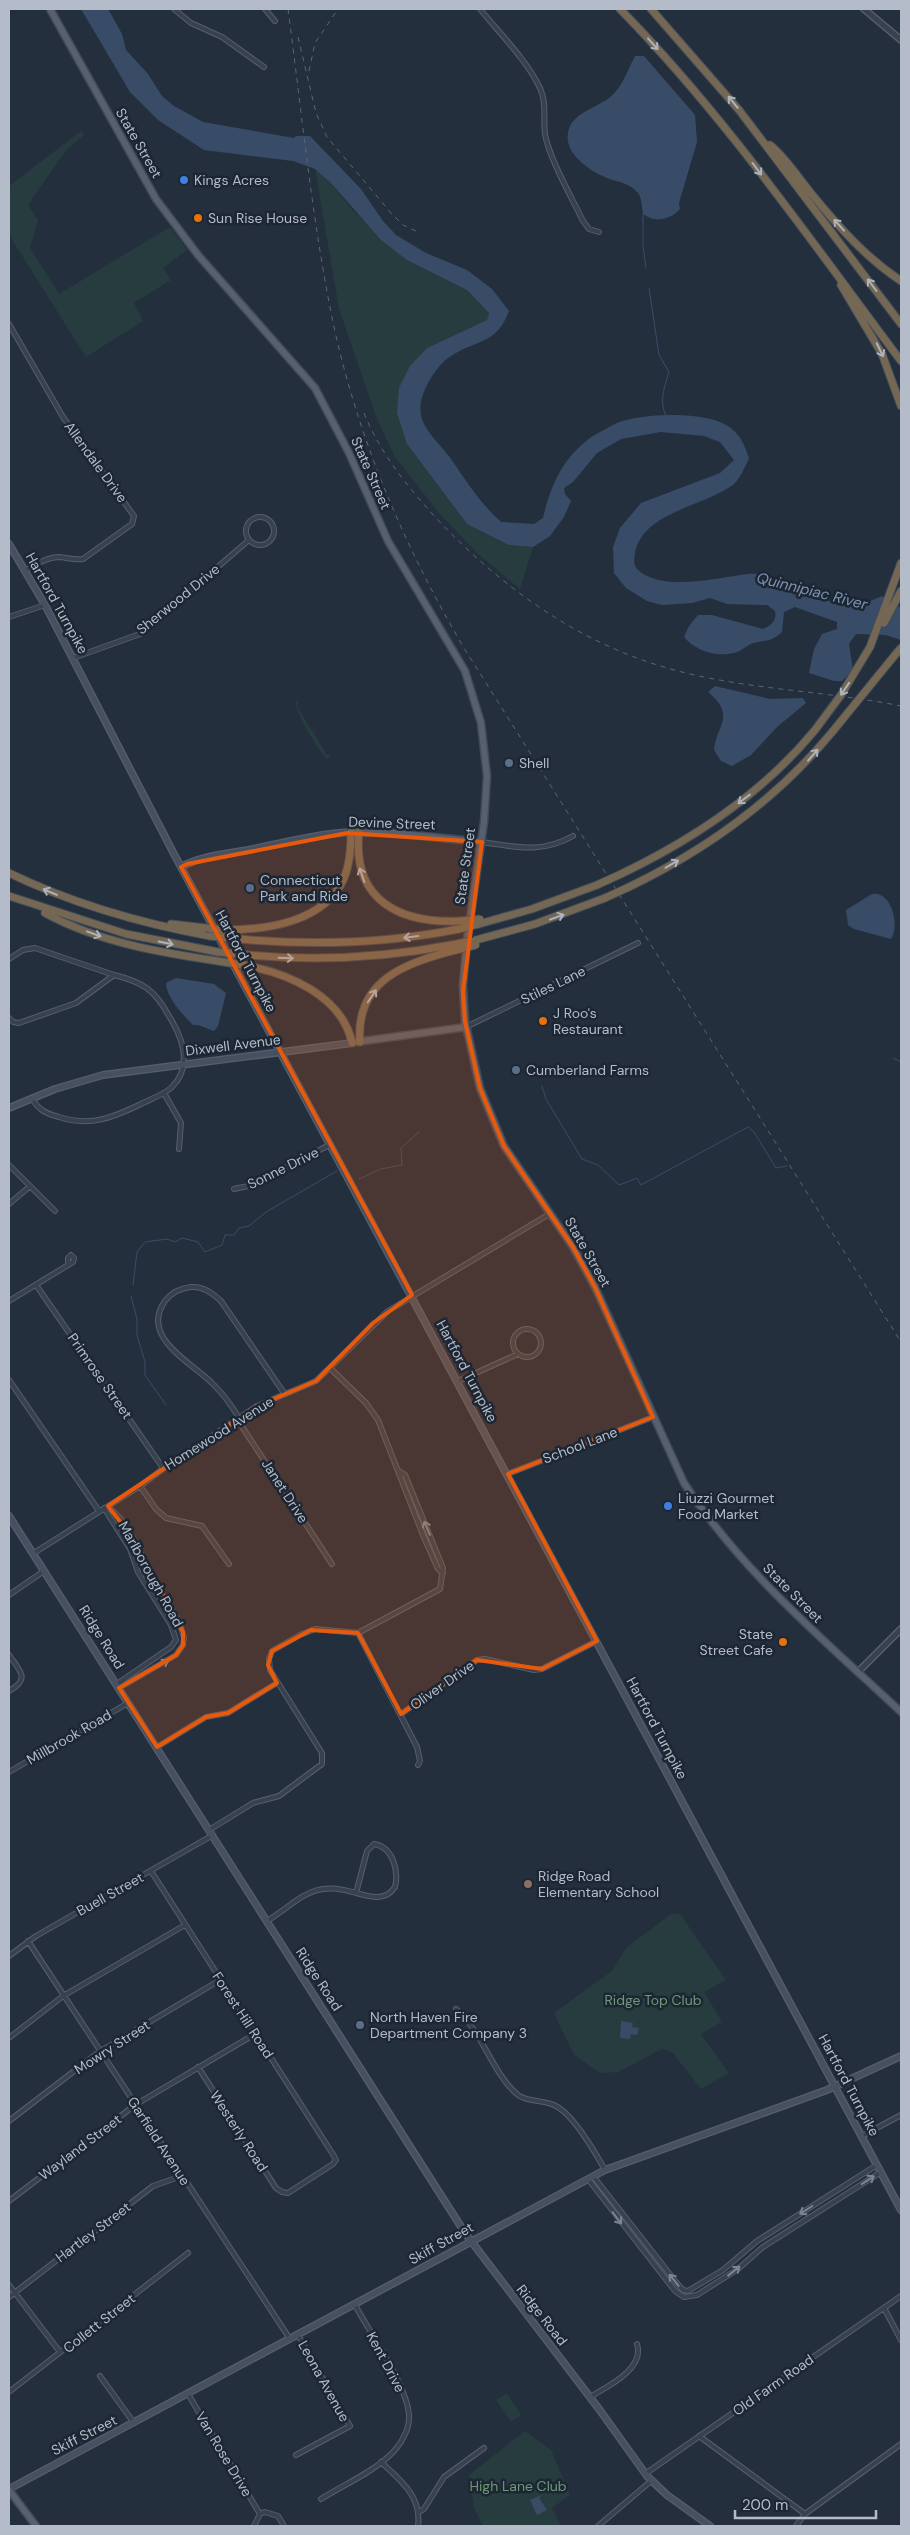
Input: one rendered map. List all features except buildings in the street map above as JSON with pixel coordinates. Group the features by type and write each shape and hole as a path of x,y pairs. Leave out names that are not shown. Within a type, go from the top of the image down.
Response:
{"highway":[{"path":"620,9 713,113 901,360"},
{"path":"651,9 715,81 763,140 901,324"},
{"path":"763,140 780,154 815,198 862,250 901,281"},
{"path":"838,278 845,294 868,328 882,354 901,406"},
{"path":"870,647 873,635 896,582 901,563"},
{"path":"9,873 82,904 146,923 229,938 287,942 349,942 408,937 479,922 495,916 506,917 597,885 670,848 732,808 774,774 815,730 847,686 901,591"},
{"path":"356,1042 364,1009 371,996 383,981 410,963 510,932 605,898 682,859 745,817 791,778 833,731 899,651"},
{"path":"355,832 360,871 367,886 376,896 394,909 419,918 460,925"},
{"path":"146,923 158,922 224,930 278,925 307,914 324,904 336,892 345,876 355,832"},
{"path":"9,896 35,906 133,936 218,952 295,958 342,958 457,947"},
{"path":"35,906 53,917 111,940 171,954 243,965 280,975 316,992 339,1015 356,1042"}],"main road":[{"name":"State Street","path":"50,9 156,199 198,255 315,388 349,453 388,540 465,671 478,711 486,754 487,788 482,842 464,962 463,1000 466,1027 480,1088 498,1133 518,1168 573,1246 595,1287 684,1483 698,1503 772,1592 901,1712"},
{"name":"Hartford Turnpike","path":"9,544 45,605 181,867 413,1296 901,2210"},
{"name":"Devine Street","path":"181,867 194,861 225,854 315,837 355,832 394,833 482,842"},
{"name":"Dixwell Avenue","path":"9,1108 63,1086 103,1075 466,1027"},
{"name":"Ridge Road","path":"9,1516 34,1552 470,2241 590,2397 645,2474 651,2481 710,2526"},
{"name":"Skiff Street","path":"9,2489 134,2424 470,2241 605,2170 836,2087 901,2056"},
{"path":"9,2489 36,2526"}],"street":[{"path":"174,9 191,23 222,37 264,67"},
{"path":"265,9 275,22"},
{"path":"480,9 528,68 540,89 545,107 545,134 549,147 583,221 589,229 599,232"},
{"path":"864,9 901,40"},
{"name":"Allendale Drive","path":"9,324 63,417 134,516 132,524 83,559 74,560 59,557 43,561 26,570"},
{"path":"263,518 270,522 274,531 270,540 257,545 249,540 246,528 251,520 263,518"},
{"name":"Sherwood Drive","path":"73,658 140,634 249,540"},
{"path":"9,618 45,605"},
{"name":"Devine Street","path":"482,842 540,848 555,845 573,836"},
{"name":"Stiles Lane","path":"466,1027 638,943"},
{"path":"9,959 23,950 36,948 146,986 157,998 179,1034 184,1064 178,1079 164,1093 116,1116 94,1122 76,1122 48,1113 38,1107 32,1098"},
{"path":"9,1018 13,1022 19,1023 68,1006 105,984 114,975"},
{"path":"164,1093 181,1123 179,1149"},
{"name":"Sonne Drive","path":"234,1189 253,1185 331,1144"},
{"path":"9,1164 29,1187 55,1211"},
{"path":"9,1204 29,1187"},
{"name":"Homewood Avenue","path":"34,1552 140,1486 163,1468 238,1418 266,1401 308,1385 330,1368 373,1323 413,1296 551,1213"},
{"path":"9,1301 68,1265"},
{"name":"Primrose Street","path":"36,1285 163,1468"},
{"name":"Janet Drive","path":"284,1393 217,1297 197,1287 182,1288 167,1298 160,1312 158,1326 164,1339 173,1351 213,1384 238,1418 332,1564"},
{"path":"526,1329 535,1332 540,1339 538,1352 526,1358 518,1354 513,1346 514,1337 526,1329"},
{"path":"458,1381 518,1354"},
{"path":"157,1747 206,1717 228,1713 276,1683 268,1665 270,1655 274,1649 315,1629 358,1633 436,1593 442,1584 443,1573 438,1569 423,1535 399,1478 399,1471 373,1412 330,1368"},
{"path":"9,1380 99,1511"},
{"name":"School Lane","path":"508,1474 653,1417"},
{"path":"140,1486 166,1518 202,1526 229,1564"},
{"name":"Marlborough Road","path":"106,1507 130,1549 141,1577 171,1625 176,1642"},
{"name":"Marlborough Road","path":"106,1507 130,1533 149,1574 179,1621 183,1632 183,1645 176,1655 118,1686"},
{"path":"9,1595 45,1571"},
{"path":"858,1672 901,1629"},
{"path":"358,1633 417,1747 420,1761 418,1765"},
{"name":"Oliver Drive","path":"401,1714 477,1660 485,1659 534,1670 542,1669 597,1641"},
{"name":"Marlborough Road","path":"176,1642 183,1645"},
{"name":"Marlborough Road","path":"118,1686 176,1642"},
{"path":"9,1655 23,1679 20,1684 9,1690"},
{"name":"Buell Street","path":"9,1956 28,1941 151,1871 211,1833 253,1803 279,1796 322,1764 322,1753 276,1683"},
{"name":"Millbrook Road","path":"9,1772 128,1702"},
{"path":"267,1921 317,1890 335,1887 356,1893 379,1898 388,1894 395,1887 396,1866 381,1846 372,1844 367,1849 356,1893"},
{"name":"Forest Hill Road","path":"151,1871 336,2160 333,2164 288,2193 282,2192"},
{"path":"9,2038 63,1996 185,1925"},
{"name":"Garfield Avenue","path":"28,1941 99,2052 290,2340"},
{"name":"Mowry Street","path":"9,2120 99,2052 220,1980"},
{"path":"456,2009 467,2018 505,2079 518,2096 556,2105 570,2117 605,2170"},
{"name":"Wayland Street","path":"9,2201 135,2105 255,2034"},
{"name":"Westerly Road","path":"198,2068 276,2188 282,2192"},
{"path":"862,2136 901,2115"},
{"path":"591,2177 676,2282 683,2290 688,2291 723,2270 752,2245 776,2229 877,2165"},
{"path":"591,2177 637,2243 675,2291 688,2298 697,2295 724,2279 756,2252 881,2172"},
{"name":"Hartley Street","path":"9,2296 153,2186 182,2176"},
{"path":"776,2229 781,2236"},
{"path":"637,2243 642,2239"},
{"path":"752,2245 756,2252"},
{"name":"Collett Street","path":"9,2392 188,2253"},
{"path":"9,2285 60,2352"},
{"path":"688,2291 688,2298"},
{"name":"Old Farm Road","path":"645,2474 901,2296"},
{"name":"Kent Drive","path":"321,2499 381,2462 401,2442 405,2434 409,2415 404,2393 355,2305"},
{"path":"884,2308 901,2340"},
{"name":"Leona Avenue","path":"296,2455 350,2426 298,2335"},
{"path":"590,2397 632,2368 639,2357 637,2344"},
{"path":"100,2376 134,2424"},
{"name":"Van Rose Drive","path":"188,2394 260,2514"},
{"path":"699,2436 805,2514"},
{"path":"796,2526 805,2514 901,2444"},
{"path":"419,2512 424,2508 444,2477 484,2448"},
{"path":"381,2462 409,2489 419,2512 418,2526"},
{"path":"598,2526 651,2481"},
{"path":"254,2526 260,2514 265,2512 278,2516 284,2526"}],"highlighted area":[{"path":"347,833 482,842 463,992 465,1021 480,1088 504,1146 573,1247 595,1287 653,1417 508,1474 597,1641 542,1669 477,1660 401,1714 358,1633 311,1630 272,1651 268,1665 277,1683 228,1713 206,1717 157,1747 119,1688 176,1655 183,1645 183,1632 135,1541 108,1506 257,1406 316,1381 373,1323 412,1295 181,867 187,864"}],"green space":[{"path":"81,131 84,135 66,150 28,205 38,220 30,248 59,294 170,227 187,250 163,268 171,280 134,303 143,321 86,357 9,235 9,186"},
{"path":"315,169 331,183 353,211 407,260 467,290 489,313 487,320 427,348 407,444 467,524 509,545 533,547 520,589 477,553 439,513 395,457 377,419 339,309"},
{"path":"296,700 299,703 297,706 312,731 316,729 313,732 327,755 332,755 327,759 302,721 296,705"},
{"name":"Ridge Top Club","path":"671,1914 680,1914 726,1980 704,1992 722,2022 701,2034 729,2073 701,2089 673,2053 662,2049 618,2072 600,2073 574,2055 554,2013 612,1971 627,1947"},
{"path":"507,2393 521,2415 511,2422 496,2400"},
{"name":"High Lane Club","path":"525,2431 551,2450 570,2495 552,2508 561,2526 483,2526 474,2508 469,2475"}],"water":[{"path":"81,9 108,9 122,34 126,50 148,74 162,96 174,106 203,122 294,138 296,136 310,136 361,189 383,221 396,235 426,253 467,270 492,289 509,311 504,322 491,336 448,358 437,369 424,392 420,408 423,421 429,432 480,500 501,522 534,524 543,518 554,484 572,455 590,438 617,423 642,417 676,415 693,416 722,423 738,435 749,458 739,478 722,492 677,511 649,528 640,539 635,553 634,562 636,568 648,576 673,582 702,581 761,574 795,592 817,599 846,603 863,603 882,596 901,608 901,640 886,635 856,634 849,644 853,670 842,681 834,681 809,673 814,649 822,634 837,629 837,622 795,607 784,612 782,632 775,638 752,644 730,654 715,654 695,647 684,637 689,626 698,615 712,615 763,629 773,622 775,611 767,605 727,604 710,598 692,603 662,605 647,601 626,588 614,573 613,547 620,528 641,503 720,473 734,460 720,442 704,436 661,432 621,439 597,453 573,482 564,488 565,494 571,501 564,517 550,536 533,547 509,545 467,524 407,444 397,413 399,388 410,366 427,348 487,320 489,313 467,290 407,260 381,240 331,183 315,169 293,161 204,150 158,120 130,92"},
{"path":"635,56 644,56 695,115 697,142 679,203 680,209 672,216 662,219 652,219 643,214 642,203 635,190 628,185 600,175 586,166 574,154 568,140 570,126 579,116 614,94"},
{"path":"715,686 770,699 803,698 806,703 777,727 751,755 732,766 721,761 714,750 723,721 723,714 717,700 708,692"},
{"path":"872,894 879,894 885,898 892,910 895,926 891,939 854,929 848,925 846,910"},
{"path":"176,978 214,984 226,993 218,1026 214,1031 193,1025 176,1006 169,994 166,983"},
{"path":"621,2021 633,2023 632,2027 639,2028 637,2035 631,2034 630,2039 620,2038"},
{"path":"542,2495 539,2498 547,2510 537,2515 530,2500"}],"waterway":[{"path":"643,214 643,246 646,268"},
{"path":"649,288 659,355 669,372 663,400 666,416"},
{"path":"893,1058 901,1062"},
{"path":"542,1086 546,1099 582,1159 598,1165 619,1185 637,1178 641,1185 748,1127 754,1132 776,1168 787,1166"},
{"path":"359,1179 381,1169 402,1165 401,1148 419,1132"},
{"path":"133,1285 137,1252 145,1242 167,1239 175,1242 182,1238 198,1242 205,1252 222,1245 225,1235 234,1235 239,1228 249,1226 266,1212 337,1171"},
{"path":"131,1296 137,1319 137,1335 145,1362 145,1375 166,1405"}],"railway":[{"path":"288,9 313,208 334,327 357,411 386,493 404,533 422,572 464,648 901,1342"},
{"path":"309,71 315,43 338,9"},
{"path":"298,37 316,113 327,137 391,213 403,225 420,233"},
{"path":"364,413 370,428 386,455 415,494 436,518 462,544 517,591 546,612 577,630 609,647 678,671 733,682 901,706"}],"place":[{"name":"Kings Acres","path":"184,180"},
{"name":"Sun Rise House","path":"198,218"},
{"name":"Shell","path":"509,763"},
{"name":"Connecticut Park and Ride","path":"250,888"},
{"name":"J Roo's Restaurant","path":"543,1021"},
{"name":"Cumberland Farms","path":"516,1070"},
{"name":"Liuzzi Gourmet Food Market","path":"668,1506"},
{"name":"State Street Cafe","path":"783,1642"},
{"name":"Ridge Road Elementary School","path":"528,1884"},
{"name":"North Haven Fire Department Company 3","path":"360,2025"}],"water label":[{"name":"Quinnipiac River","path":"812,591"}]}
